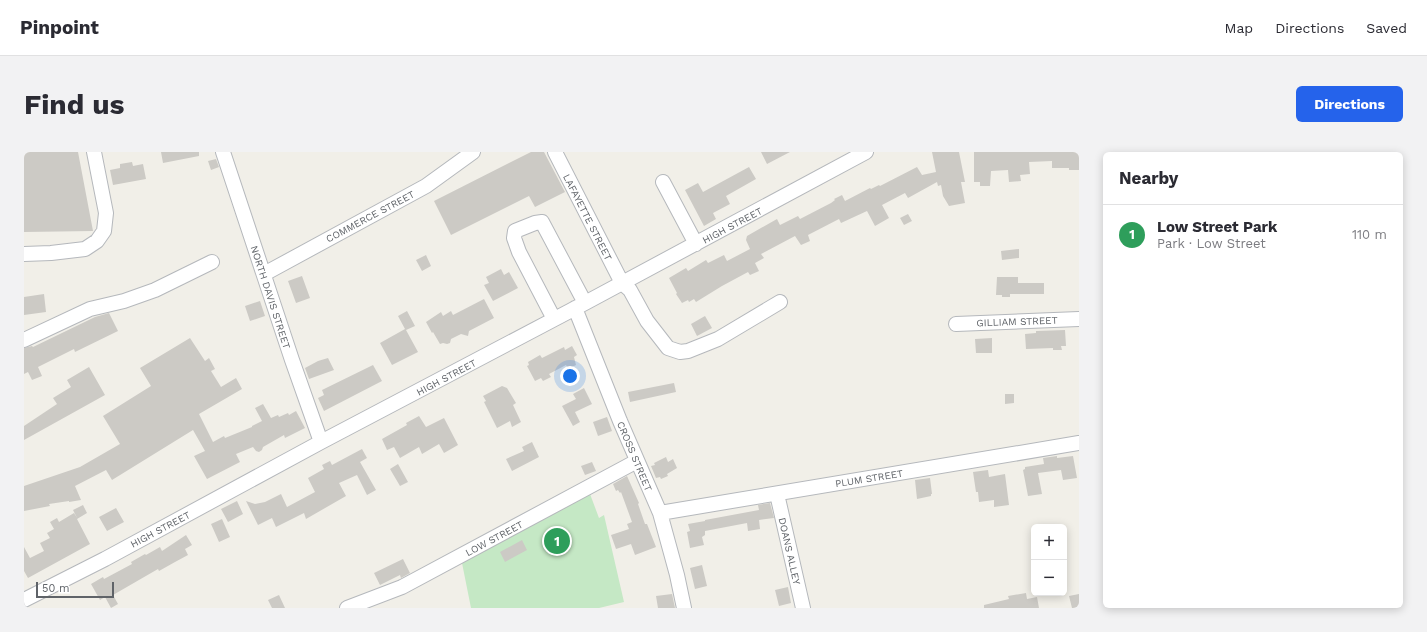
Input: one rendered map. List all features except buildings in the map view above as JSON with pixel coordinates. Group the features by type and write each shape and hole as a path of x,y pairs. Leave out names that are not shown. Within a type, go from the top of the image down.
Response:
{"street":[{"path":"24,254 51,253 85,249 97,241 104,231 106,212 94,152"},
{"name":"NORTH DAVIS STREET","path":"223,152 292,360 321,442"},
{"name":"COMMERCE STREET","path":"264,274 426,186 473,152"},
{"name":"LAFAYETTE STREET","path":"555,152 622,283 630,290 647,321 668,348 680,352 688,351 718,339 780,302"},
{"name":"HIGH STREET","path":"24,600 105,559 321,442 580,306 866,152"},
{"path":"663,182 696,244"},
{"name":"CROSS STREET","path":"554,319 519,252 514,238 515,231 535,223 542,222 580,306 637,461 660,513 684,608"},
{"path":"24,340 90,309 124,301 155,290 212,262"},
{"name":"GILLIAM STREET","path":"956,324 1079,319"},
{"name":"PLUM STREET","path":"660,513 1079,443"},
{"name":"LOW STREET","path":"352,607 402,587 637,461"},
{"name":"DOANS ALLEY","path":"777,494 803,608"}],"green space":[{"path":"590,494 599,518 604,515 624,602 599,608 471,608 462,563"}],"place":[{"name":"Low Street Park","path":"557,541"}]}
